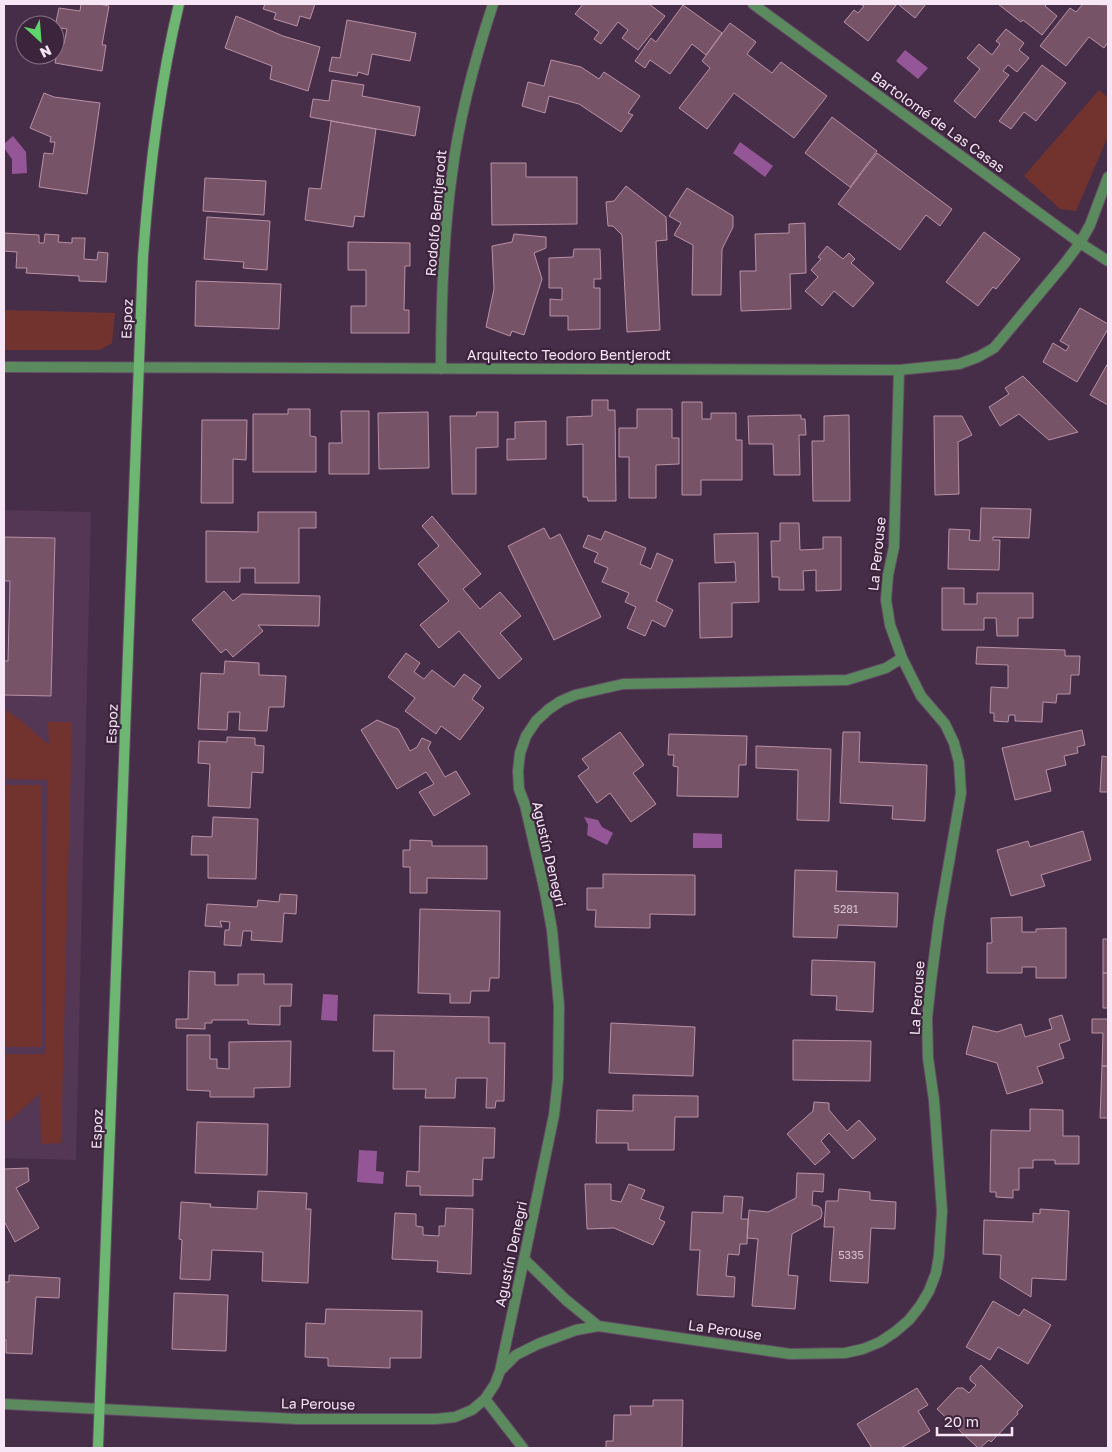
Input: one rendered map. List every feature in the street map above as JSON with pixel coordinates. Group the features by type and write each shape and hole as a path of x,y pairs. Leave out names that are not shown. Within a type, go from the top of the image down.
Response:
{"street":[{"name":"Espoz","path":"98,1448 143,257 154,135 162,83 179,4"},
{"name":"Rodolfo Bentjerodt","path":"442,369 441,339 446,235 452,173 468,95 493,4"},
{"name":"Bartolomé de Las Casas","path":"753,4 1080,243 1108,261"},
{"name":"Arquitecto Teodoro Bentjerodt","path":"4,367 899,370 959,364 978,357 994,348 1065,263 1080,243 1090,225 1108,177"},
{"name":"La Perouse","path":"4,1404 296,1419 436,1419 455,1417 472,1410 485,1399 495,1384 500,1370 516,1355 538,1344 576,1330 598,1326 790,1354 845,1353 863,1349 880,1342 909,1320 929,1290 936,1274 939,1256 942,1211 934,1100 928,1058 928,1018 930,981 961,793 959,762 954,743 946,724 922,696 902,658 890,625 886,600 888,575 894,547 896,516 899,370"},
{"name":"Agustín Denegri","path":"500,1370 554,1115 559,1042 559,1006 552,930 545,892 519,788 520,753 526,736 536,721 548,709 561,701 575,695 623,684 847,680 886,668 902,658"},
{"path":"524,1259 566,1300 598,1326"},
{"path":"485,1399 523,1448"}],"shaded area":[{"path":"905,50 928,68 918,79 896,61"},
{"path":"1099,90 1108,98 1108,136 1076,211 1060,209 1024,176"},
{"path":"13,136 26,152 27,173 12,174 12,159 4,148 4,144"},
{"path":"740,142 773,166 765,177 733,153"},
{"path":"4,310 115,313 112,343 100,350 4,350"},
{"path":"4,510 91,512 76,1160 4,1158"},
{"path":"4,709 19,719 49,745 48,722 72,722 61,1143 41,1144 40,1093 15,1116 4,1123 4,1054 45,1054 47,780 4,779"},
{"path":"4,785 42,785 42,1047 4,1047"},
{"path":"584,817 598,820 602,827 613,833 607,845 587,835 588,825"},
{"path":"693,833 722,834 722,848 693,848"},
{"path":"323,994 338,995 337,1021 321,1020"},
{"path":"359,1150 377,1151 376,1171 384,1172 383,1184 357,1182"}],"building":[{"path":"81,4 109,6 102,45 106,45 102,71 65,65 67,29 65,29 65,15 58,15 59,8 80,11"},
{"path":"265,4 315,4 310,19 300,16 297,26 274,19 276,13 263,9"},
{"path":"583,4 649,4 665,16 638,50 622,38 628,30 618,22 601,44 594,39 599,32 575,14"},
{"path":"860,4 897,4 868,41 844,22 854,10 858,13 864,6"},
{"path":"898,4 926,4 915,18"},
{"path":"998,4 1047,4 1045,6 1057,16 1042,35"},
{"path":"1083,4 1108,5 1108,42 1104,48 1089,37 1066,66 1040,46 1070,8 1076,12"},
{"path":"683,5 722,33 706,55 692,44 670,74 650,60 645,68 635,61 651,38 656,42"},
{"path":"236,16 283,36 320,47 308,91 270,79 272,66 225,48"},
{"path":"347,20 416,33 410,61 372,54 368,75 358,72 357,76 329,71 332,57 340,58"},
{"path":"730,23 756,42 747,54 772,73 781,62 827,96 794,138 734,93 707,129 679,108 710,68 702,61"},
{"path":"1006,29 1024,43 1019,50 1029,58 1017,72 1008,65 1003,71 1009,75 975,118 954,101 980,69 967,58 979,44 992,55 1000,44 996,41"},
{"path":"551,60 581,67 599,79 604,72 640,96 628,113 633,115 621,132 579,104 549,96 545,113 522,106 528,82 544,86"},
{"path":"1042,65 1066,83 1036,121 1024,112 1011,129 999,121"},
{"path":"332,80 364,85 362,96 420,107 415,136 310,117 313,99 329,101"},
{"path":"44,93 54,97 100,103 87,194 39,187 44,153 53,154 55,142 50,142 51,137 30,128"},
{"path":"832,117 877,151 850,187 805,153"},
{"path":"331,121 376,129 364,217 355,216 353,227 305,220 309,188 321,189"},
{"path":"877,153 952,209 940,226 926,215 900,250 838,204"},
{"path":"491,163 526,163 526,177 577,177 577,224 492,225"},
{"path":"205,178 266,181 264,215 203,211"},
{"path":"626,186 666,217 667,240 656,241 660,330 627,332 622,235 613,226 608,226 606,202 614,201"},
{"path":"687,188 733,216 733,227 722,249 721,295 692,295 693,245 674,235 681,223 669,216"},
{"path":"207,217 270,221 267,270 243,268 244,262 204,259"},
{"path":"805,223 806,273 790,274 791,309 741,311 740,271 756,271 755,234 789,233 789,224"},
{"path":"984,232 1020,259 996,289 993,287 978,306 946,282"},
{"path":"4,233 39,235 39,243 44,243 45,234 59,235 58,242 72,243 72,238 85,238 84,259 97,260 98,252 108,253 106,282 79,281 79,276 26,273 27,268 16,268 17,252 4,251"},
{"path":"514,234 546,237 546,248 534,253 542,279 524,335 512,331 510,336 486,327 494,289 492,246 512,242"},
{"path":"348,242 410,243 410,266 405,266 404,310 409,310 409,333 351,333 351,306 366,306 366,270 348,270"},
{"path":"827,246 843,259 849,253 855,259 851,263 874,283 853,307 834,291 822,306 805,291 818,277 811,270 821,259 818,257"},
{"path":"574,249 600,249 601,279 594,279 594,288 600,288 600,329 568,330 568,316 550,316 550,299 562,300 562,288 549,288 549,258 573,257"},
{"path":"196,281 281,284 279,329 195,326"},
{"path":"1080,308 1108,324 1108,329 1077,382 1043,362 1053,343 1066,351 1069,346 1060,341"},
{"path":"1108,363 1108,405 1090,395"},
{"path":"1023,376 1078,432 1049,440 1019,414 1000,426 989,407 1009,394 1005,388"},
{"path":"592,400 608,400 608,410 615,410 616,501 588,501 587,497 583,497 583,444 567,445 567,417 592,416"},
{"path":"682,402 702,402 702,419 711,419 711,413 736,413 736,440 742,440 742,480 701,480 701,495 682,495"},
{"path":"288,409 310,409 310,436 316,437 316,472 253,472 253,414 288,414"},
{"path":"637,409 672,409 672,438 679,438 679,464 656,465 656,498 629,498 629,457 619,457 619,428 637,428"},
{"path":"341,411 369,411 369,474 329,474 329,443 342,443"},
{"path":"428,412 429,468 379,469 378,413"},
{"path":"477,412 498,412 498,447 476,448 476,494 452,494 450,416 476,416"},
{"path":"801,415 801,419 805,419 806,435 799,435 800,475 774,475 773,444 749,444 748,416"},
{"path":"849,415 850,501 813,501 812,441 824,441 824,416"},
{"path":"934,416 962,416 972,435 958,442 959,494 935,495"},
{"path":"202,420 247,420 246,460 233,459 233,503 201,503"},
{"path":"546,421 546,459 507,460 507,439 515,439 515,422"},
{"path":"981,508 1031,509 1029,538 993,537 993,540 1000,540 999,570 948,569 949,529 970,530 969,540 980,541"},
{"path":"258,512 316,512 316,528 299,528 299,583 255,583 255,568 240,568 240,582 206,582 206,531 258,532"},
{"path":"432,516 481,574 463,589 480,609 500,592 521,616 500,633 522,659 499,679 459,631 439,648 420,625 449,601 418,564 439,546 422,526"},
{"path":"780,523 799,523 800,550 823,549 823,537 841,537 841,590 816,591 816,570 803,571 804,590 779,590 779,577 772,577 771,541 780,541"},
{"path":"544,528 550,539 560,534 601,617 554,640 508,546"},
{"path":"605,531 646,548 640,564 651,569 657,553 673,560 656,601 673,610 665,627 652,620 645,636 627,628 636,607 625,602 629,593 602,582 608,568 594,562 598,553 583,547 588,535 601,540"},
{"path":"758,533 759,602 732,603 732,637 700,638 699,583 736,582 735,562 715,563 714,534"},
{"path":"4,537 55,538 51,696 4,695 4,661 8,661 10,581 4,581"},
{"path":"942,588 964,588 964,604 977,604 977,593 1033,593 1033,618 1018,618 1018,636 997,636 996,618 984,618 984,630 942,630"},
{"path":"224,591 233,601 242,594 320,596 319,626 258,625 263,631 233,657 226,649 221,653 192,620"},
{"path":"977,647 1065,650 1065,656 1080,656 1079,675 1071,675 1070,694 1057,694 1056,703 1043,702 1042,722 1015,721 1015,715 1009,715 1008,722 994,721 994,713 990,713 991,687 1008,688 1008,665 976,664"},
{"path":"406,653 420,663 414,672 424,679 432,670 454,687 464,674 481,686 472,699 484,708 460,740 441,726 436,734 405,711 415,698 388,677"},
{"path":"225,661 259,663 259,675 286,676 284,707 269,707 267,731 239,730 240,712 228,712 227,730 198,729 201,673 224,674"},
{"path":"377,720 398,729 410,751 417,747 422,738 431,742 428,748 445,777 456,771 470,794 434,816 419,792 434,784 426,772 397,789 361,730"},
{"path":"1082,730 1085,745 1077,747 1078,753 1064,756 1066,765 1046,770 1051,791 1015,800 1002,748"},
{"path":"620,732 644,765 633,773 656,804 631,822 610,793 597,803 578,776 589,768 582,759"},
{"path":"843,732 860,732 859,762 927,765 925,821 892,819 893,806 840,803"},
{"path":"669,734 747,736 746,765 739,765 738,797 677,796 678,767 673,766 674,755 668,755"},
{"path":"227,737 255,738 255,745 264,746 263,773 252,772 250,808 208,806 210,764 198,763 199,741 227,742"},
{"path":"756,746 831,749 829,821 797,820 798,770 756,768"},
{"path":"1102,756 1108,757 1108,792 1100,792"},
{"path":"213,817 258,819 256,879 208,878 208,855 191,855 192,836 212,837"},
{"path":"1083,831 1091,860 1041,875 1045,886 1011,896 997,850 1028,841 1030,847"},
{"path":"410,840 432,841 432,846 487,846 487,879 427,878 427,893 410,893 410,867 403,867 403,850 410,850"},
{"path":"795,870 837,871 836,891 898,893 897,927 838,925 837,938 793,937"},
{"path":"603,874 695,875 695,915 650,914 650,928 595,927 596,910 587,910 587,888 603,888"},
{"path":"280,894 297,895 296,914 284,913 282,942 251,940 252,931 243,931 241,946 224,945 225,930 229,930 230,922 220,921 222,927 205,926 207,904 257,907 258,900 279,902"},
{"path":"420,909 500,911 499,978 490,978 489,991 471,991 470,1003 450,1003 450,994 418,993"},
{"path":"1022,917 1022,932 1036,932 1036,929 1066,928 1066,978 1036,978 1036,967 1022,967 1022,973 987,973 987,943 992,943 991,918"},
{"path":"1103,939 1108,939 1108,973 1103,973"},
{"path":"812,960 875,962 873,1012 836,1010 837,996 811,995"},
{"path":"189,971 215,972 215,985 238,985 238,974 264,974 264,984 292,984 291,1006 280,1006 280,1025 248,1024 248,1020 212,1020 212,1023 205,1023 205,1029 176,1028 176,1019 188,1019"},
{"path":"1103,973 1108,973 1108,1008 1103,1008"},
{"path":"374,1015 489,1017 489,1043 505,1043 504,1101 496,1101 495,1108 486,1108 487,1078 456,1078 455,1098 425,1098 426,1089 393,1089 394,1051 373,1051"},
{"path":"1062,1015 1070,1040 1059,1044 1064,1058 1037,1067 1043,1083 1007,1094 997,1063 966,1054 973,1026 997,1032 1021,1024 1025,1037 1052,1029 1049,1019"},
{"path":"1092,1019 1108,1019 1108,1066 1102,1066 1103,1033 1092,1033"},
{"path":"611,1023 695,1027 693,1076 609,1073"},
{"path":"187,1035 210,1035 210,1059 217,1059 217,1068 229,1069 229,1042 291,1041 290,1087 254,1088 254,1097 210,1097 210,1091 187,1090"},
{"path":"793,1040 871,1041 870,1081 793,1080"},
{"path":"1102,1066 1108,1066 1108,1118 1100,1118"},
{"path":"633,1095 698,1096 698,1117 675,1117 674,1150 628,1150 628,1143 596,1143 597,1110 633,1111"},
{"path":"814,1102 829,1103 829,1110 847,1131 859,1120 876,1139 853,1159 829,1133 821,1141 830,1152 815,1165 787,1134 813,1111"},
{"path":"1030,1109 1063,1110 1063,1136 1079,1136 1079,1164 1055,1164 1055,1160 1033,1160 1033,1168 1019,1168 1019,1190 1013,1190 1013,1198 996,1197 996,1192 990,1192 991,1130 1030,1131"},
{"path":"197,1122 268,1124 267,1175 195,1173"},
{"path":"420,1126 495,1128 494,1158 483,1158 482,1180 473,1179 473,1196 420,1195 420,1186 406,1186 407,1171 419,1172"},
{"path":"28,1168 29,1181 16,1188 39,1228 15,1242 4,1221 4,1169"},
{"path":"797,1173 824,1174 823,1192 813,1191 812,1205 821,1208 821,1218 792,1234 788,1275 798,1276 795,1309 752,1306 758,1239 747,1238 749,1210 768,1212 796,1198"},
{"path":"585,1184 611,1184 611,1200 621,1202 629,1184 645,1190 641,1199 664,1207 659,1219 665,1222 653,1245 614,1228 587,1229"},
{"path":"839,1189 870,1192 870,1200 896,1202 895,1229 871,1228 868,1283 830,1281 834,1227 824,1227 826,1201 838,1201"},
{"path":"258,1191 307,1193 306,1209 311,1209 308,1283 262,1281 263,1252 212,1250 210,1280 180,1279 182,1240 179,1239 181,1202 211,1204 210,1207 257,1209"},
{"path":"724,1196 743,1197 741,1219 748,1219 747,1244 740,1244 739,1255 728,1254 726,1276 735,1277 734,1297 697,1295 700,1250 690,1250 692,1212 723,1213"},
{"path":"446,1208 473,1209 471,1274 437,1272 438,1261 392,1259 395,1213 416,1214 416,1226 423,1227 423,1235 439,1236 439,1226 445,1226"},
{"path":"1040,1209 1069,1211 1066,1280 1032,1278 1031,1297 1000,1278 1001,1255 983,1254 984,1220 1033,1222 1033,1213 1040,1214"},
{"path":"9,1275 60,1278 59,1298 36,1297 32,1354 6,1353 6,1340 4,1340 4,1282 9,1282"},
{"path":"174,1293 228,1295 226,1351 172,1349"},
{"path":"993,1301 1019,1316 1024,1309 1051,1325 1028,1364 998,1347 990,1360 966,1347"},
{"path":"326,1309 422,1311 421,1358 390,1358 390,1368 328,1366 328,1358 305,1357 306,1323 325,1324"},
{"path":"981,1365 1023,1406 1017,1412 1018,1414 991,1442 989,1440 978,1448 937,1409 957,1388 963,1388 969,1393 976,1385 970,1380 970,1377"},
{"path":"917,1388 928,1405 918,1411 930,1431 901,1448 872,1448 857,1424"},
{"path":"653,1400 683,1400 682,1448 606,1448 606,1441 613,1441 614,1415 631,1415 630,1406 653,1406"}]}
